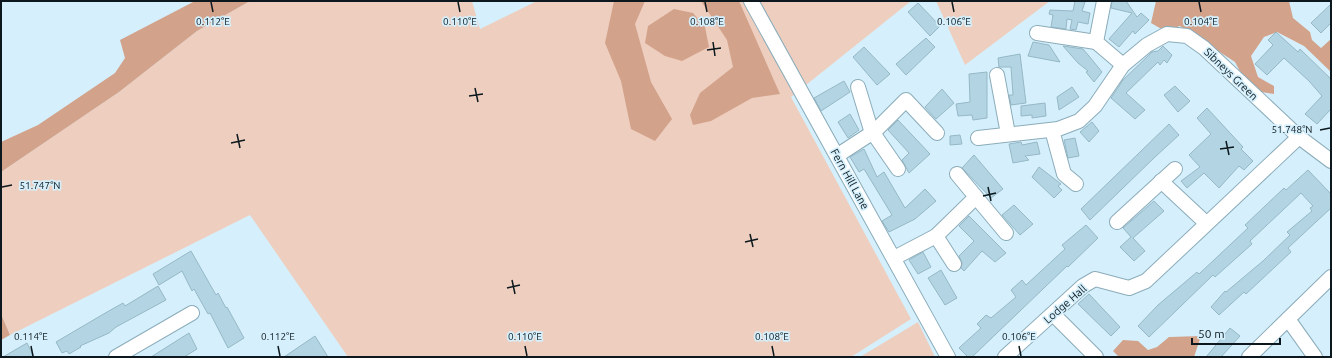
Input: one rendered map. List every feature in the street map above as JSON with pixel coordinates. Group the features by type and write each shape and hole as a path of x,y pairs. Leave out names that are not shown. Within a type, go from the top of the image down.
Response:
{"street":[{"name":"Fern Hill Lane","path":"751,1 838,155 948,357"},
{"path":"1096,42 1104,1"},
{"path":"1038,33 1096,42 1123,65"},
{"name":"Sibneys Green","path":"978,138 1052,130 1079,121 1095,106 1123,65 1146,45 1167,34 1187,36 1204,48 1236,80 1299,137 1331,161"},
{"path":"997,75 1008,134"},
{"path":"858,87 873,133 898,169"},
{"path":"838,155 873,133 906,100 937,133"},
{"path":"1052,130 1064,174 1076,184"},
{"name":"Lodge Hall","path":"1005,357 1083,286 1095,280 1129,288 1146,281 1299,137"},
{"path":"1117,222 1175,169"},
{"path":"957,174 1006,234"},
{"path":"1161,181 1206,224"},
{"path":"894,258 936,236 976,197"},
{"path":"936,236 954,264"},
{"path":"1249,357 1331,277"},
{"path":"116,357 192,313"},
{"path":"1053,314 1096,357"},
{"path":"1288,319 1315,357"}],"shaded area":[{"path":"195,1 250,1 197,31 119,92 1,172 1,142 38,125 115,73 125,58 120,40"},
{"path":"250,1 472,1 480,29 537,1 911,1 791,97 911,319 851,357 348,357 250,215 10,335 1,314 1,172 119,92 197,31"},
{"path":"614,1 645,1 635,24 651,82 672,119 655,141 631,129 621,81 605,43"},
{"path":"701,1 739,1 780,94 752,98 711,121 693,125 690,115 700,93 733,67 727,40"},
{"path":"936,1 1050,1 965,65"},
{"path":"1156,1 1289,1 1293,18 1310,32 1312,40 1321,48 1331,39 1331,72 1304,46 1277,32 1264,37 1251,56 1258,77 1274,86 1274,94 1250,90 1235,62 1180,26 1165,31 1151,23"},
{"path":"674,9 693,13 705,27 709,47 682,61 665,56 645,43 648,26"},
{"path":"1,314 10,335 1,340"},
{"path":"918,322 935,357 860,357"},
{"path":"1201,336 1194,357 1119,357 1113,351 1123,340 1138,341 1148,350 1157,347 1169,337"}],"building":[{"path":"1075,1 1085,2 1082,11 1090,13 1088,24 1078,22 1076,30 1070,29 1072,20 1067,19 1066,29 1051,27 1053,15 1049,14 1050,10 1073,11"},
{"path":"1112,1 1126,1 1137,17 1141,13 1149,20 1135,34 1133,31 1119,47 1109,39 1132,13 1111,8"},
{"path":"918,3 940,26 930,36 908,12"},
{"path":"1331,4 1331,23 1321,33 1311,23"},
{"path":"1276,32 1298,52 1300,49 1331,79 1331,109 1317,124 1305,114 1322,96 1309,81 1284,58 1267,75 1255,64 1273,45 1268,40"},
{"path":"926,38 935,47 906,75 896,64"},
{"path":"1033,42 1049,45 1060,62 1028,56"},
{"path":"1063,46 1083,49 1102,72 1094,82 1086,72 1088,71 1078,63"},
{"path":"1163,46 1172,55 1167,63 1164,60 1160,65 1158,62 1126,93 1145,110 1135,119 1111,98 1123,80 1152,52 1158,51"},
{"path":"864,47 890,74 877,85 853,57"},
{"path":"1020,54 1026,103 1011,105 1009,95 1013,95 1011,67 999,67 998,58"},
{"path":"987,72 987,118 973,120 972,115 958,116 956,104 970,102 969,74"},
{"path":"844,81 850,92 821,111 814,98"},
{"path":"1175,86 1190,101 1178,112 1164,95"},
{"path":"1072,87 1079,97 1059,110 1057,97"},
{"path":"942,89 954,103 936,119 925,107"},
{"path":"1045,103 1046,116 1032,118 1032,115 1021,116 1021,106"},
{"path":"1207,108 1243,147 1241,149 1253,161 1244,170 1239,166 1219,188 1204,173 1187,188 1181,181 1200,167 1189,155 1211,134 1197,118"},
{"path":"850,114 859,130 848,138 838,122"},
{"path":"898,120 930,154 909,173 902,160 909,153 888,130"},
{"path":"1092,122 1099,131 1089,142 1080,132"},
{"path":"1169,124 1179,135 1090,220 1081,209"},
{"path":"960,135 962,144 950,145 950,136"},
{"path":"1075,138 1079,156 1068,158 1064,140"},
{"path":"1021,142 1022,145 1037,142 1040,154 1025,156 1029,160 1013,163 1009,144"},
{"path":"864,149 877,177 884,172 905,208 925,189 936,201 915,219 889,232 882,221 892,215 864,169 859,172 850,157"},
{"path":"974,155 1003,189 991,198 962,168"},
{"path":"1039,167 1061,184 1058,186 1062,190 1054,198 1032,177"},
{"path":"1308,170 1331,194 1331,208 1288,248 1291,252 1246,294 1244,292 1219,315 1211,307 1225,291 1226,292 1263,261 1290,235 1287,232 1312,211 1310,208 1313,206 1301,193 1250,241 1252,244 1215,277 1213,275 1149,337 1138,326 1158,305 1197,272 1199,274 1248,228 1245,225 1284,188 1286,190"},
{"path":"1154,201 1164,211 1133,238 1145,251 1134,261 1120,247 1131,237 1123,228"},
{"path":"1014,205 1033,224 1020,235 1002,215"},
{"path":"969,216 1006,253 995,262 982,251 964,271 961,268 962,263 959,256 974,241 959,226"},
{"path":"1086,225 1098,238 972,357 968,357 959,348 981,328 977,324 986,315 991,318 1016,297 1011,290 1022,280 1026,285 1065,249 1062,245"},
{"path":"191,251 216,295 218,293 226,308 227,307 244,338 228,348 210,313 208,314 194,289 192,291 182,271 159,285 153,274"},
{"path":"923,252 931,267 918,274 909,260"},
{"path":"941,270 957,298 945,305 928,278"},
{"path":"158,286 166,300 116,327 109,333 80,346 81,347 69,354 67,351 62,353 56,342 123,303 125,306"},
{"path":"1089,294 1120,327 1111,336 1078,304"},
{"path":"1230,328 1240,336 1221,357 1206,357"},
{"path":"189,333 197,349 184,357 151,357"},
{"path":"315,336 328,357 284,357"},
{"path":"27,343 34,357 3,357"}]}
